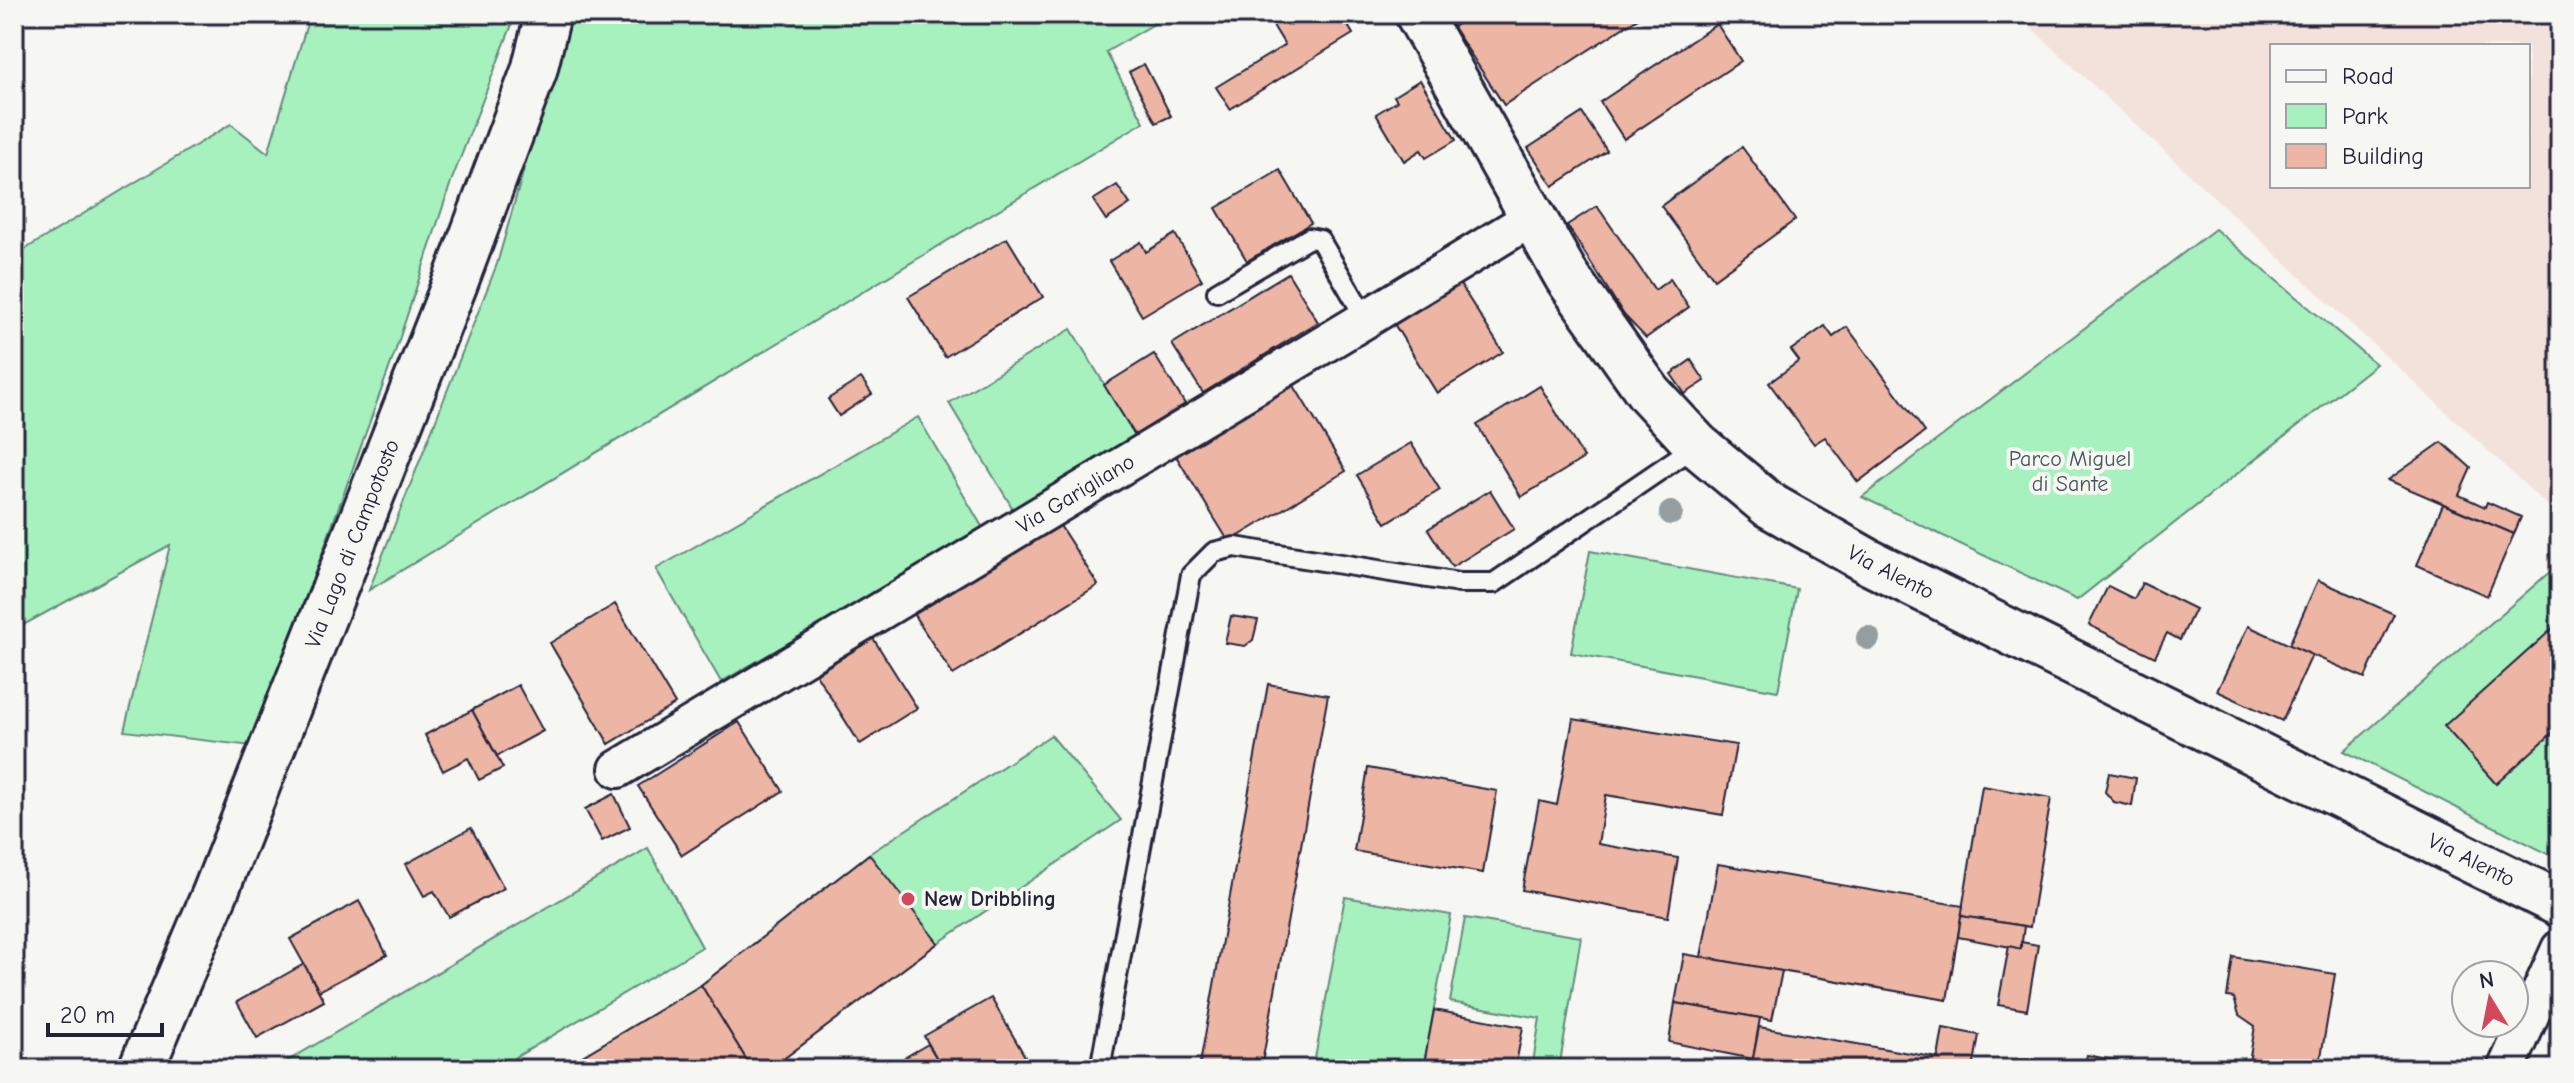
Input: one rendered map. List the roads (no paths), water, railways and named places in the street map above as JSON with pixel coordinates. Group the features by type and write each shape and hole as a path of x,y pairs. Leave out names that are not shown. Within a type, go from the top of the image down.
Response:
{"street":[{"name":"Via Lago di Campotosto","path":"141,1069 215,893 449,298 534,71 548,14"},
{"name":"Via Alento","path":"1418,14 1567,277 1649,393 1697,445 1769,505 1837,546 2560,904"},
{"name":"Via Garigliano","path":"618,769 1533,217"},
{"path":"2506,1069 2560,949"}],"lane":[{"path":"1217,292 1309,238 1320,240 1366,319"},
{"path":"1100,1069 1191,575 1214,552 1235,547 1459,583 1494,583 1697,445"}],"railway":[{"path":"2551,14 2560,24"}],"place":[{"name":"New Dribbling","path":"908,899"}],"park label":[{"name":"Parco Miguel di Sante","path":"2070,472"}]}
